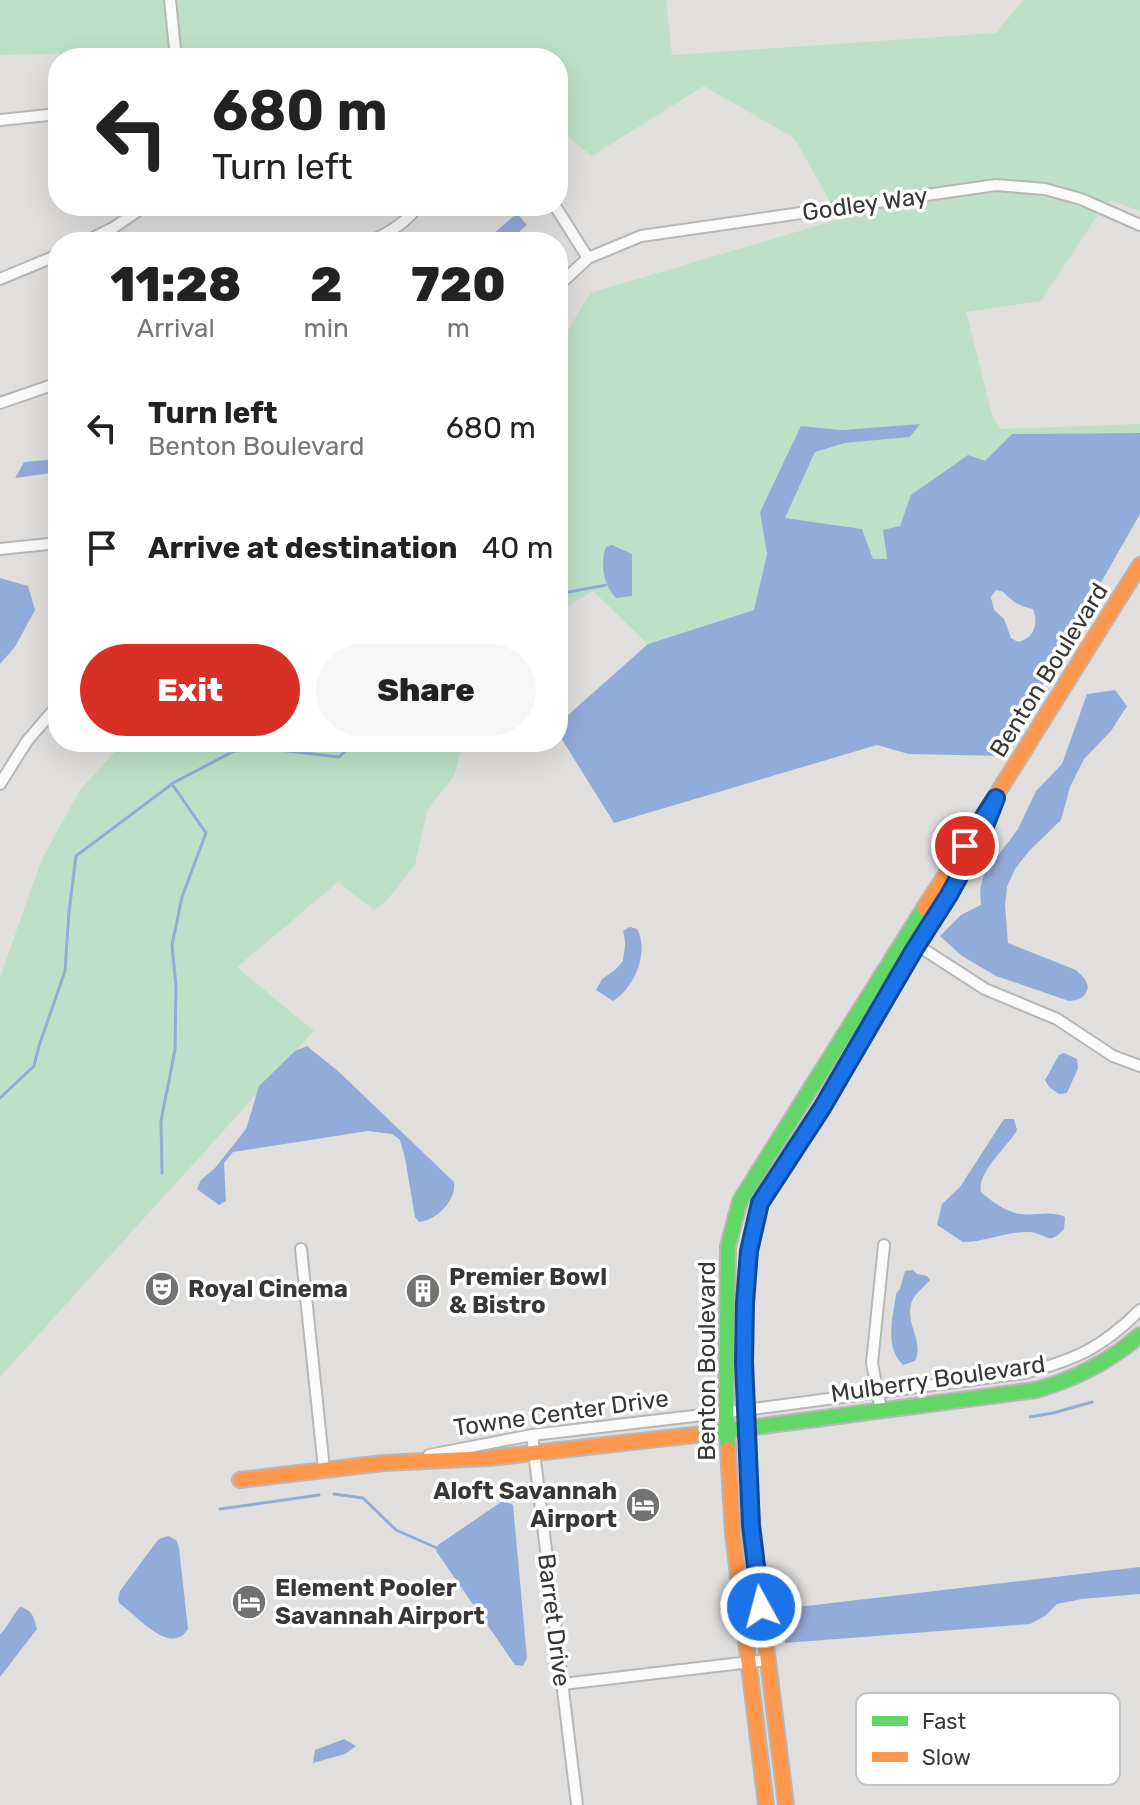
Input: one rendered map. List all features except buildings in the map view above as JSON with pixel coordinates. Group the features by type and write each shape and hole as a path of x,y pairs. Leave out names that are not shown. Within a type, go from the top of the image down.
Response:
{"street":[{"path":"170,0 175,48"},
{"path":"0,120 48,115"},
{"name":"Godley Way","path":"588,258 641,236 996,185 1045,189 1069,195 1140,225"},
{"path":"105,232 130,216"},
{"path":"389,232 411,216"},
{"path":"561,216 588,258 568,277"},
{"path":"0,279 48,259"},
{"path":"0,403 48,386"},
{"path":"0,549 48,544"},
{"name":"Benton Boulevard","path":"766,1805 733,1534 726,1413 728,1246 740,1201 1140,565"},
{"path":"0,784 27,741 48,717"},
{"name":"Benton Boulevard","path":"786,1805 751,1525 745,1410 745,1303 749,1251 760,1203 822,1108 949,895 982,834 996,798"},
{"path":"917,945 985,989 1057,1019 1113,1056 1140,1066"},
{"path":"881,1410 872,1363 884,1245"},
{"path":"301,1249 324,1469"},
{"name":"Mulberry Boulevard","path":"745,1410 1024,1373 1060,1364 1106,1340 1140,1310"},
{"name":"Mulberry Boulevard","path":"728,1431 1036,1390 1079,1376 1110,1360 1140,1335"},
{"name":"Towne Center Drive","path":"383,1463 532,1435 745,1410"},
{"name":"Towne Center Drive","path":"240,1480 383,1463 489,1458 728,1431"},
{"name":"Barret Drive","path":"532,1435 577,1805"},
{"path":"563,1684 767,1660"}],"green space":[{"path":"0,0 666,0 672,55 996,33 1023,0 1140,0 1140,211 1110,200 1041,301 966,312 991,412 1000,429 1140,424 1140,433 1012,434 985,461 900,526 887,559 873,559 862,529 785,518 815,452 845,443 910,437 919,424 842,430 802,426 760,511 767,554 754,610 648,644 593,591 568,606 568,330 590,293 840,219 794,138 704,86 592,156 568,137 568,48 48,48 48,54 0,55"},
{"path":"115,752 460,752 454,776 427,811 415,865 387,900 374,910 338,882 237,967 314,1031 0,1377 0,977 42,859 80,790"}],"water":[{"path":"514,216 520,216 527,225 519,232 495,232"},
{"path":"920,424 910,437 845,443 815,452 785,518 862,529 873,559 887,559 883,530 900,526 911,495 968,455 985,461 1012,434 1140,433 1140,514 1002,756 909,754 877,745 614,823 568,749 568,715 648,644 754,610 767,554 760,512 801,426 842,430","holes":["996,590 1018,604 1033,609 1034,630 1028,638 1018,642 1011,638 1004,619 994,610 991,597"]},
{"path":"48,460 48,473 15,478 24,462"},
{"path":"612,545 632,554 632,596 616,598 608,587 603,559 606,547"},
{"path":"0,578 28,586 35,610 15,647 0,664"},
{"path":"1115,690 1127,706 1111,731 1084,759 1070,787 1061,820 1029,851 1015,869 1007,887 1008,943 1076,970 1088,987 1082,998 1069,1001 996,976 962,956 940,936 961,915 981,905 980,890 984,874 1018,829 1036,791 1062,764 1087,694"},
{"path":"630,927 637,929 641,938 641,958 633,979 613,1001 596,990 602,979 623,961 623,931"},
{"path":"307,1046 338,1071 454,1182 449,1202 438,1214 419,1222 415,1217 400,1140 392,1134 368,1131 233,1152 224,1163 226,1201 219,1205 197,1189 201,1180 215,1168 246,1129 259,1086 295,1051"},
{"path":"1064,1053 1077,1059 1078,1068 1067,1093 1059,1094 1045,1080 1059,1055"},
{"path":"1004,1119 1014,1119 1017,1130 988,1168 981,1192 999,1206 1015,1213 1065,1217 1064,1229 1051,1238 1021,1232 963,1242 937,1225 942,1204 960,1187"},
{"path":"913,1270 930,1280 915,1296 910,1307 917,1353 915,1361 903,1365 893,1349 892,1322 896,1294 905,1271"},
{"path":"504,1500 513,1505 527,1658 523,1666 515,1665 436,1551 438,1545"},
{"path":"169,1536 177,1541 179,1548 188,1629 181,1636 172,1638 154,1631 118,1599 120,1591 157,1541"},
{"path":"1140,1567 1140,1594 1057,1604 1045,1616 1030,1624 785,1643 781,1617 789,1608"},
{"path":"20,1607 30,1612 37,1629 0,1677 0,1634"},
{"path":"344,1739 356,1746 345,1754 313,1763 315,1750"}],"waterway":[{"path":"568,592 606,585"},
{"path":"173,783 232,752"},
{"path":"296,752 339,757 344,752"},
{"path":"0,1098 34,1066 65,971 76,856 172,784 206,833 182,897 172,945 176,987 175,1050 161,1121 162,1173"},
{"path":"1030,1417 1092,1402"},
{"path":"334,1494 363,1498 396,1530 437,1548"},
{"path":"220,1509 319,1495"}],"traffic: fast":[{"path":"749,1472 745,1303 749,1251 760,1203 822,1108 980,838"},
{"path":"728,1449 728,1246 740,1201 924,908"},
{"path":"694,1435 1036,1390 1091,1368 1140,1335"}],"traffic: slow":[{"path":"924,908 1140,565"},
{"path":"240,1480 383,1463 489,1458 694,1435"},
{"path":"728,1449 733,1534 766,1805"},
{"path":"749,1472 751,1525 786,1805"}],"place":[{"name":"Royal Cinema","path":"162,1289"},
{"name":"Premier Bowl & Bistro","path":"423,1291"},
{"name":"Aloft Savannah Airport","path":"643,1505"},
{"name":"Element Pooler Savannah Airport","path":"249,1602"}],"route":[{"path":"761,1607 751,1525 744,1362 749,1251 760,1203 822,1108 949,895 982,834 996,798 965,846"}]}
